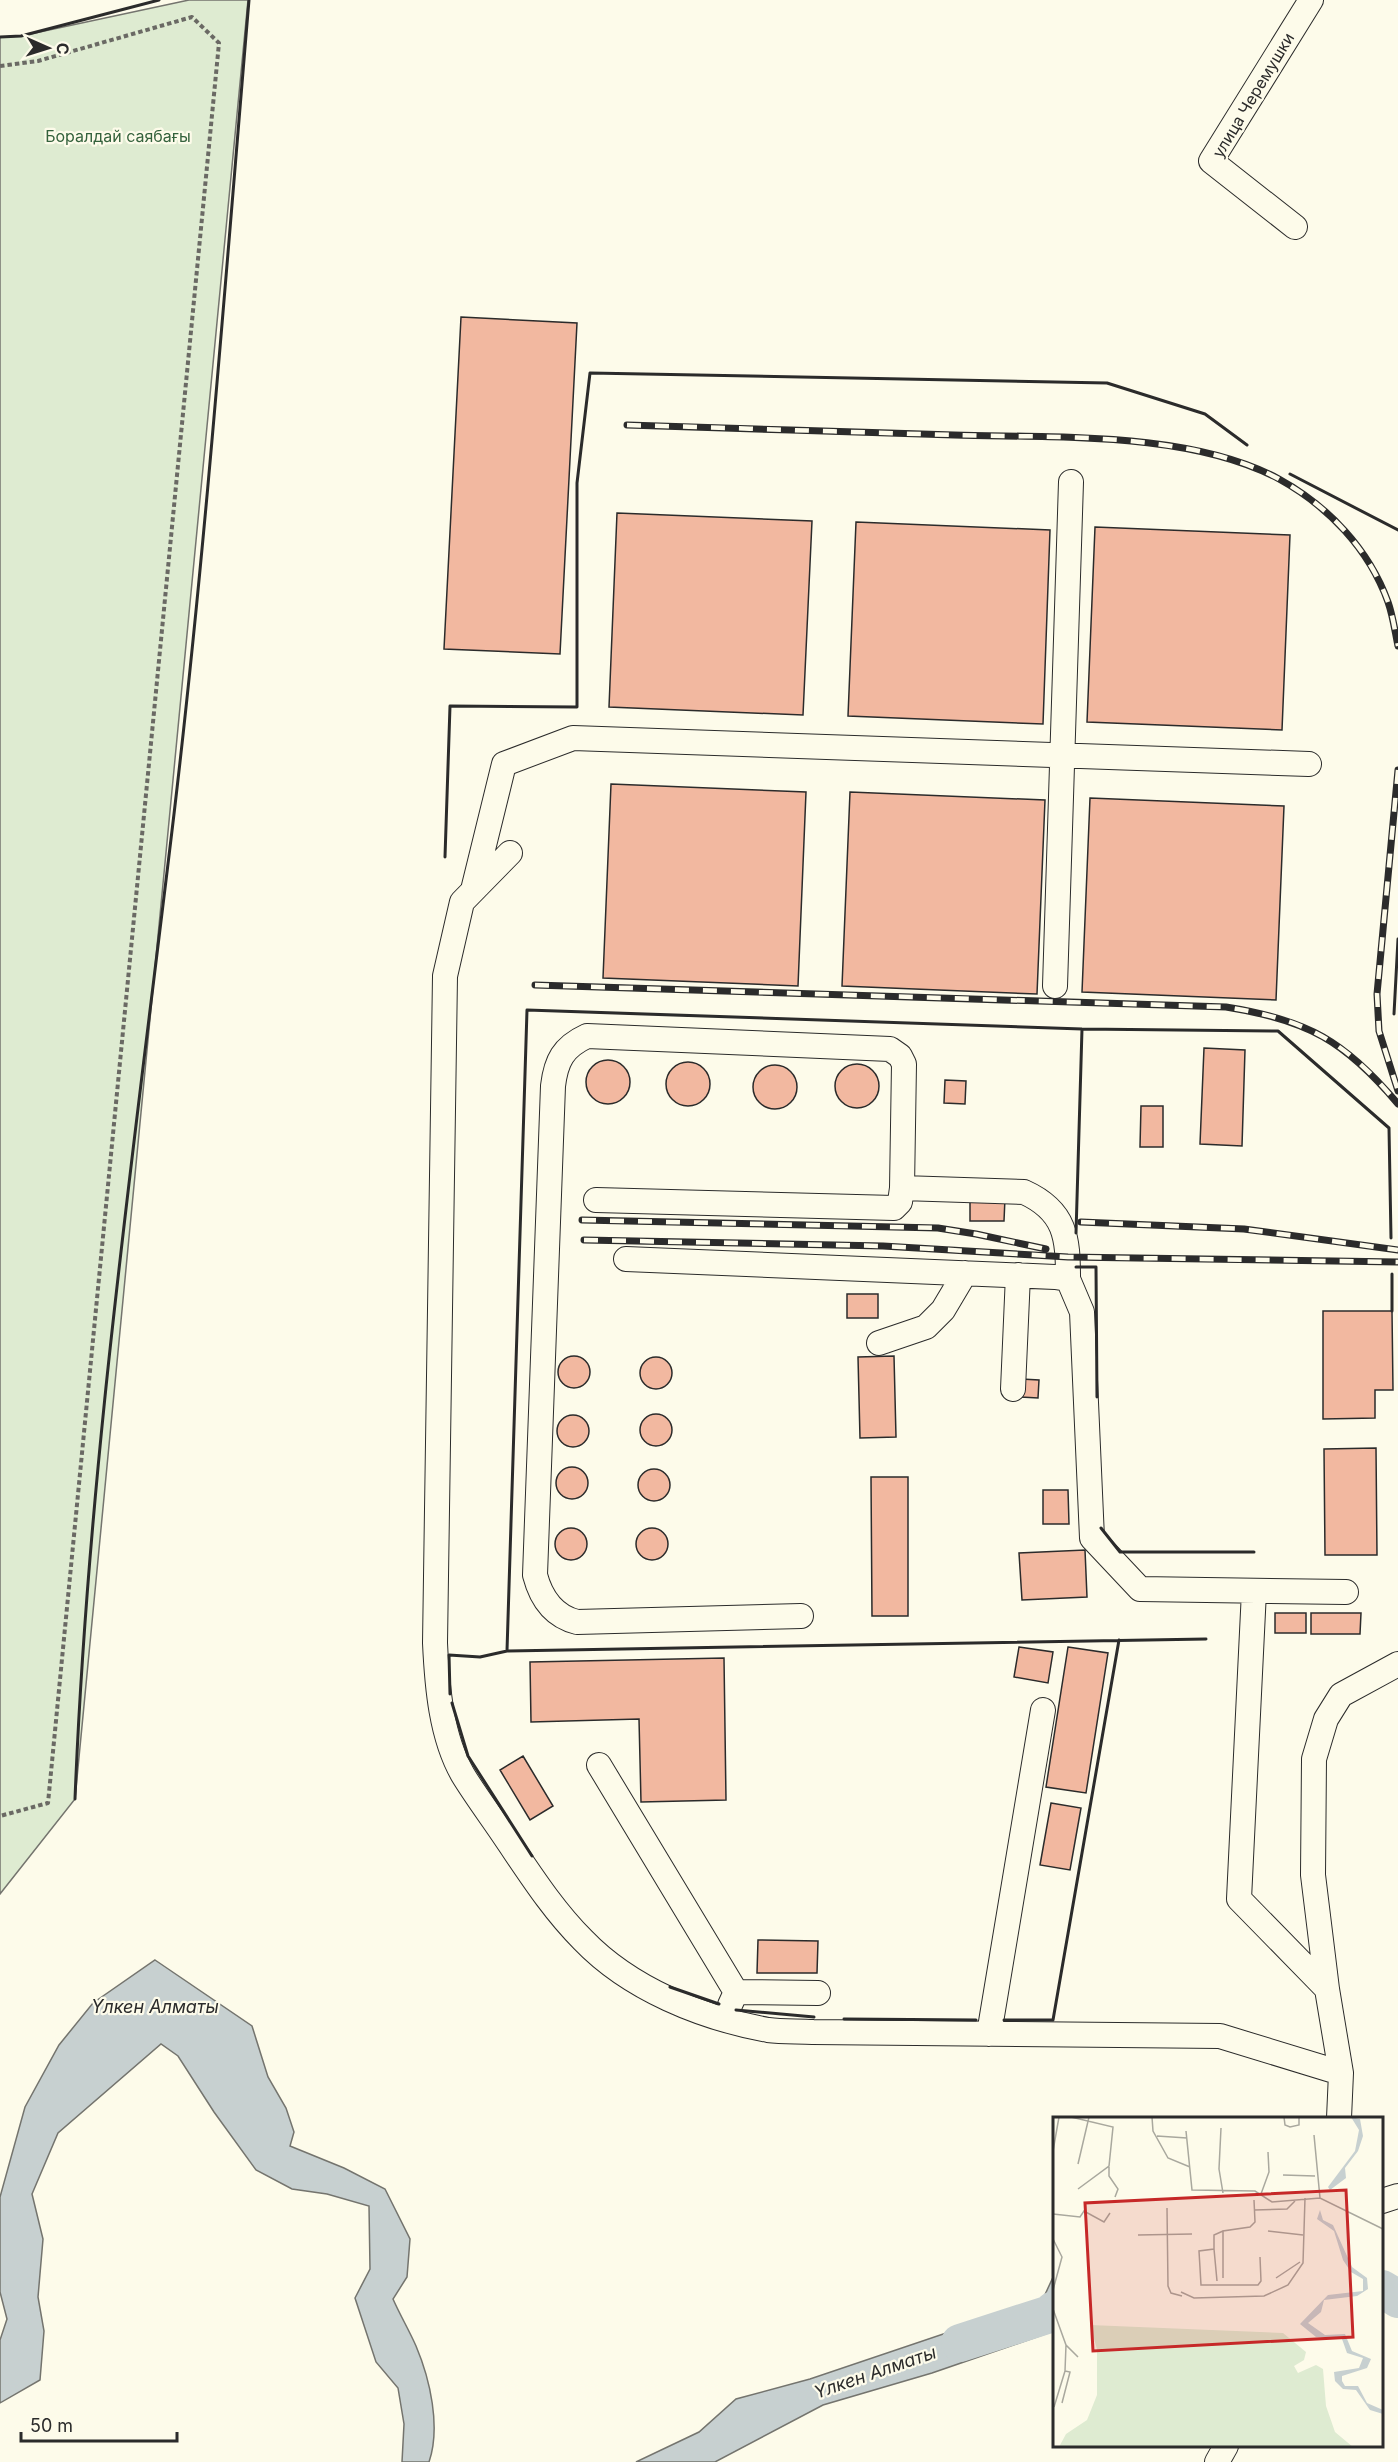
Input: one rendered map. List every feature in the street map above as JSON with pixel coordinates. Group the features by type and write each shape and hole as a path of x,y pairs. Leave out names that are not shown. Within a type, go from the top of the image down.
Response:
{"street":[{"name":"улица Черемушки","path":"1295,227 1211,161 1311,0"},
{"path":"1055,986 1071,482"},
{"path":"472,891 504,764 573,738 1309,764"},
{"path":"510,853 462,902 445,976 435,1643 436,1683 444,1725 462,1773 550,1902 585,1942 621,1972 671,2000 723,2019 770,2030 792,2031 1220,2036 1341,2073"},
{"path":"596,1200 894,1208 900,1202 902,1188 904,1064 900,1056 890,1049 586,1036 570,1046 556,1066 553,1086 535,1575 538,1588 545,1601 564,1619 577,1622 801,1616"},
{"path":"902,1188 1024,1192 1039,1199 1054,1214 1064,1229 1067,1241 1068,1280 1082,1312 1092,1538 1140,1589 1346,1592"},
{"path":"626,1258 1055,1276 1068,1280"},
{"path":"879,1343 926,1327 943,1310 965,1273"},
{"path":"1013,1389 1018,1275"},
{"path":"1254,1591 1239,1899 1327,1989"},
{"path":"1339,2117 1341,2073 1327,1989 1313,1875 1314,1759 1326,1719 1341,1695 1398,1664"},
{"path":"989,2034 1043,1710"},
{"path":"599,1765 736,1992"},
{"path":"723,2019 736,1992"},
{"path":"736,1992 818,1994"},
{"path":"1383,2201 1398,2196"},
{"path":"1217,2462 1225,2447"}],"path":[{"path":"0,66 38,62 192,17 219,43 48,1803 0,1816"}],"green space":[{"name":"Боралдай саябағы","path":"189,0 248,0 75,1799 0,1894 0,37 21,36"}],"water":[{"name":"Үлкен Алматы","path":"155,1960 252,2026 268,2077 286,2108 294,2132 290,2146 344,2168 385,2189 410,2239 407,2277 393,2299 416,2346 426,2373 434,2419 429,2462 402,2462 404,2424 398,2388 376,2362 355,2298 370,2269 369,2206 327,2194 292,2189 256,2170 214,2112 178,2056 161,2044 58,2133 32,2194 43,2239 38,2297 44,2331 40,2380 0,2403 0,2340 7,2319 0,2292 0,2197 25,2107 59,2045 93,2003"},
{"name":"Үлкен Алматы","path":"1053,2277 1053,2331 932,2373 823,2405 715,2462 636,2462 699,2432 736,2399 810,2379 961,2328 1015,2327 1037,2312"}],"building":[{"path":"461,317 577,323 560,654 444,649"},
{"path":"617,513 812,521 803,715 609,707"},
{"path":"856,522 1050,530 1043,724 848,716"},
{"path":"1095,527 1290,535 1282,730 1087,722"},
{"path":"611,784 806,792 798,986 603,978"},
{"path":"850,792 1045,800 1037,994 842,986"},
{"path":"1090,798 1284,806 1276,1000 1082,992"},
{"path":"1204,1048 1245,1050 1242,1146 1200,1144"},
{"path":"608,1060 623,1067 630,1082 623,1097 608,1104 593,1097 586,1082 593,1067"},
{"path":"688,1062 703,1069 710,1084 703,1099 688,1106 673,1099 666,1084 673,1069"},
{"path":"857,1064 872,1071 879,1086 872,1101 857,1108 842,1101 835,1086 842,1071"},
{"path":"775,1065 790,1072 797,1087 790,1102 775,1109 760,1102 753,1087 760,1072"},
{"path":"945,1080 966,1081 965,1104 944,1103"},
{"path":"1141,1106 1163,1106 1163,1147 1140,1147"},
{"path":"970,1198 1005,1198 1004,1221 970,1221"},
{"path":"847,1294 878,1294 878,1318 847,1318"},
{"path":"1323,1311 1392,1311 1393,1390 1375,1390 1375,1418 1323,1419"},
{"path":"574,1356 585,1361 590,1372 585,1383 574,1388 563,1383 558,1372 563,1361"},
{"path":"894,1356 896,1437 860,1438 858,1357"},
{"path":"656,1357 667,1362 672,1373 667,1384 656,1389 645,1384 640,1373 645,1362"},
{"path":"1021,1379 1039,1380 1038,1398 1021,1397"},
{"path":"656,1414 667,1419 672,1430 667,1441 656,1446 645,1441 640,1430 645,1419"},
{"path":"573,1415 584,1420 589,1431 584,1442 573,1447 562,1442 557,1431 562,1420"},
{"path":"1376,1448 1377,1555 1325,1555 1324,1449"},
{"path":"572,1467 583,1472 588,1483 583,1494 572,1499 561,1494 556,1483 561,1472"},
{"path":"654,1469 665,1474 670,1485 665,1496 654,1501 643,1496 638,1485 643,1474"},
{"path":"871,1477 908,1477 908,1616 872,1616"},
{"path":"1043,1490 1068,1490 1069,1524 1043,1524"},
{"path":"571,1528 582,1533 587,1544 582,1555 571,1560 560,1555 555,1544 560,1533"},
{"path":"652,1528 663,1533 668,1544 663,1555 652,1560 641,1555 636,1544 641,1533"},
{"path":"1085,1550 1087,1597 1022,1600 1019,1553"},
{"path":"1275,1613 1306,1613 1306,1633 1275,1633"},
{"path":"1311,1613 1361,1613 1360,1634 1311,1634"},
{"path":"1019,1647 1053,1652 1048,1683 1014,1677"},
{"path":"1068,1647 1108,1653 1086,1793 1046,1787"},
{"path":"724,1658 726,1800 641,1802 639,1719 531,1722 530,1662"},
{"path":"523,1756 553,1806 530,1820 500,1770"},
{"path":"1051,1803 1081,1808 1070,1870 1040,1865"},
{"path":"758,1940 818,1941 817,1973 757,1973"}],"waterway":[{"name":"Үлкен Алматы","path":"1383,2290 1398,2299"},
{"name":"Үлкен Алматы","path":"960,2343 1050,2314 1053,2311"}],"railway":[{"path":"627,425 1120,440 1204,452 1243,463 1297,490 1314,502 1345,531 1370,564 1380,583 1390,607 1398,646"},
{"path":"1398,770 1377,994 1379,1031 1398,1091"},
{"path":"535,985 1226,1007 1280,1019 1323,1037 1360,1064 1398,1104"},
{"path":"582,1220 938,1228 1046,1249"},
{"path":"1081,1222 1244,1229 1398,1250"},
{"path":"584,1240 883,1246 1068,1257 1398,1262"}],"wall":[{"path":"0,37 21,36 159,0"},
{"path":"75,1799 90,1552 115,1306 196,611 249,0"},
{"path":"445,857 450,706 577,707 577,483 590,373 1107,383 1205,414 1247,445"},
{"path":"1290,474 1398,530"},
{"path":"1394,1014 1398,939"},
{"path":"1206,1639 507,1651 527,1010 1082,1029 1278,1031 1389,1128 1391,1238"},
{"path":"1076,1233 1082,1029"},
{"path":"1076,1267 1096,1267 1097,1397"},
{"path":"1392,1274 1392,1311"},
{"path":"1101,1528 1120,1552 1254,1552"},
{"path":"1004,2020 1053,2020 1119,1640"},
{"path":"450,1694 449,1655 480,1657 507,1651"},
{"path":"452,1703 468,1756 532,1856"},
{"path":"670,1987 719,2004"},
{"path":"736,2010 814,2017"},
{"path":"844,2019 976,2020"}]}
